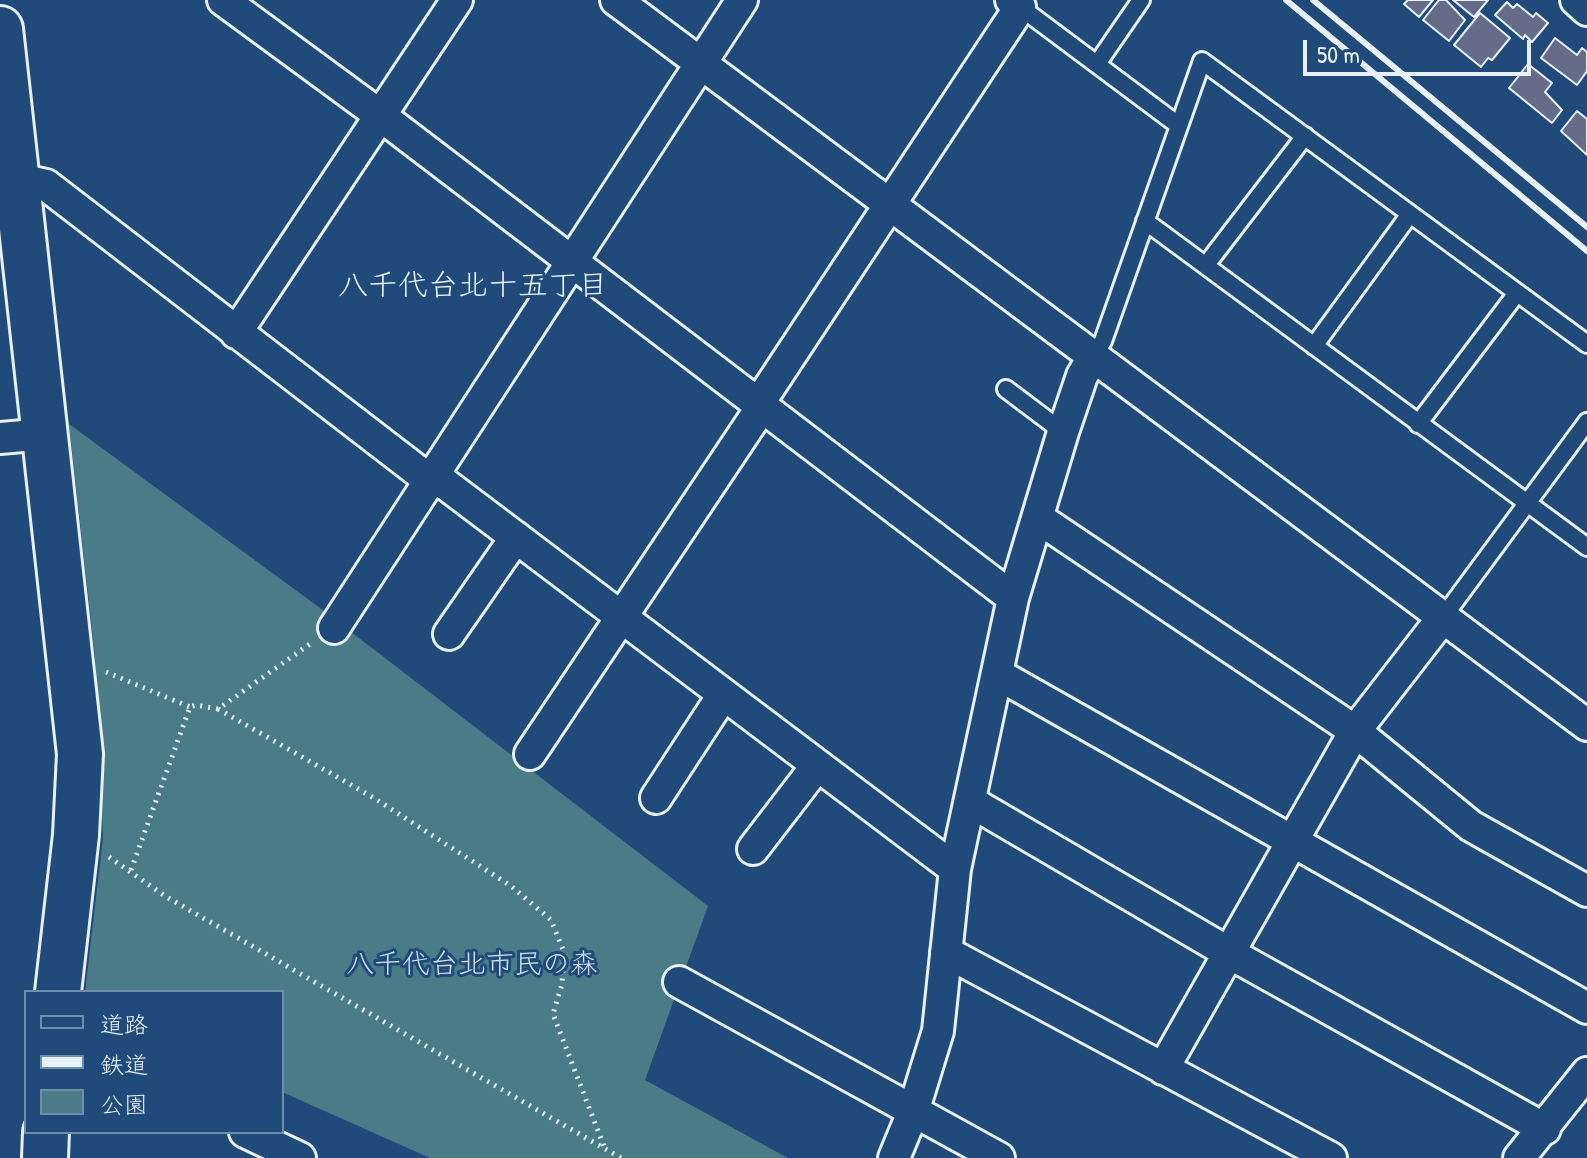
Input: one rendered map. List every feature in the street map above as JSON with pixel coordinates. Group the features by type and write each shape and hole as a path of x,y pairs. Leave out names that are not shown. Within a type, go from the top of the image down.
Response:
{"street":[{"path":"223,0 381,116 1013,598"},
{"path":"236,333 457,0"},
{"path":"616,0 1587,725"},
{"path":"334,628 742,0"},
{"path":"1576,0 1587,10"},
{"path":"530,754 761,404 1019,2"},
{"path":"0,29 19,179 80,754 76,835 58,990"},
{"path":"19,179 46,185 236,333 516,537 816,767 955,869"},
{"path":"894,1158 913,1112 938,1031 955,869 999,675 1013,598 1063,432 1082,376 1093,357"},
{"path":"0,438 46,434"},
{"path":"1038,518 1355,731 1471,826 1587,891"},
{"path":"449,634 516,537"},
{"path":"1163,1069 1355,731 1444,616"},
{"path":"999,675 1292,838 1587,1008"},
{"path":"656,798 723,695"},
{"path":"753,849 816,767"},
{"path":"971,802 1231,954 1532,1149 1587,1073"},
{"path":"946,952 1331,1158"},
{"path":"679,982 999,1158"},
{"path":"45,1158 46,1134"},
{"path":"249,1134 300,1158"}],"lane":[{"path":"1097,64 1141,0"},
{"path":"1019,2 1178,125"},
{"path":"1093,357 1103,341 1202,61 1587,344"},
{"path":"1206,265 1305,136"},
{"path":"1314,346 1410,214"},
{"path":"1145,221 1587,547"},
{"path":"1418,424 1517,293"},
{"path":"1006,389 1063,432"},
{"path":"1444,616 1587,422"}],"path":[{"path":"218,709 334,628"},
{"path":"100,669 190,707 196,705 218,709 374,798 511,886 551,920 564,952 562,984 553,1014 605,1149"},
{"path":"131,870 190,707"},
{"path":"104,855 131,870 165,896 621,1158"}],"green space":[{"name":"八千代台北市民の森","path":"69,424 316,605 708,906 645,1080 788,1158 430,1158 284,1093 284,990 85,990 103,838 95,656"}],"building":[{"path":"1408,0 1433,0 1419,17 1404,4"},
{"path":"1439,0 1446,0 1465,20 1449,41 1423,20"},
{"path":"1453,0 1488,0 1474,17"},
{"path":"1507,2 1513,8 1517,4 1533,17 1536,13 1548,23 1532,42 1525,35 1523,39 1495,15"},
{"path":"1480,13 1510,38 1492,60 1488,58 1481,67 1454,45"},
{"path":"1555,38 1577,55 1582,48 1587,52 1587,71 1577,85 1541,58"},
{"path":"1528,64 1552,83 1545,92 1562,110 1552,123 1509,88"},
{"path":"1577,111 1587,119 1587,155 1561,131"}],"railway":[{"path":"1286,0 1587,251"},
{"path":"1313,0 1587,227"}],"district":[{"name":"八千代台北十五丁目","path":"473,287"}]}
